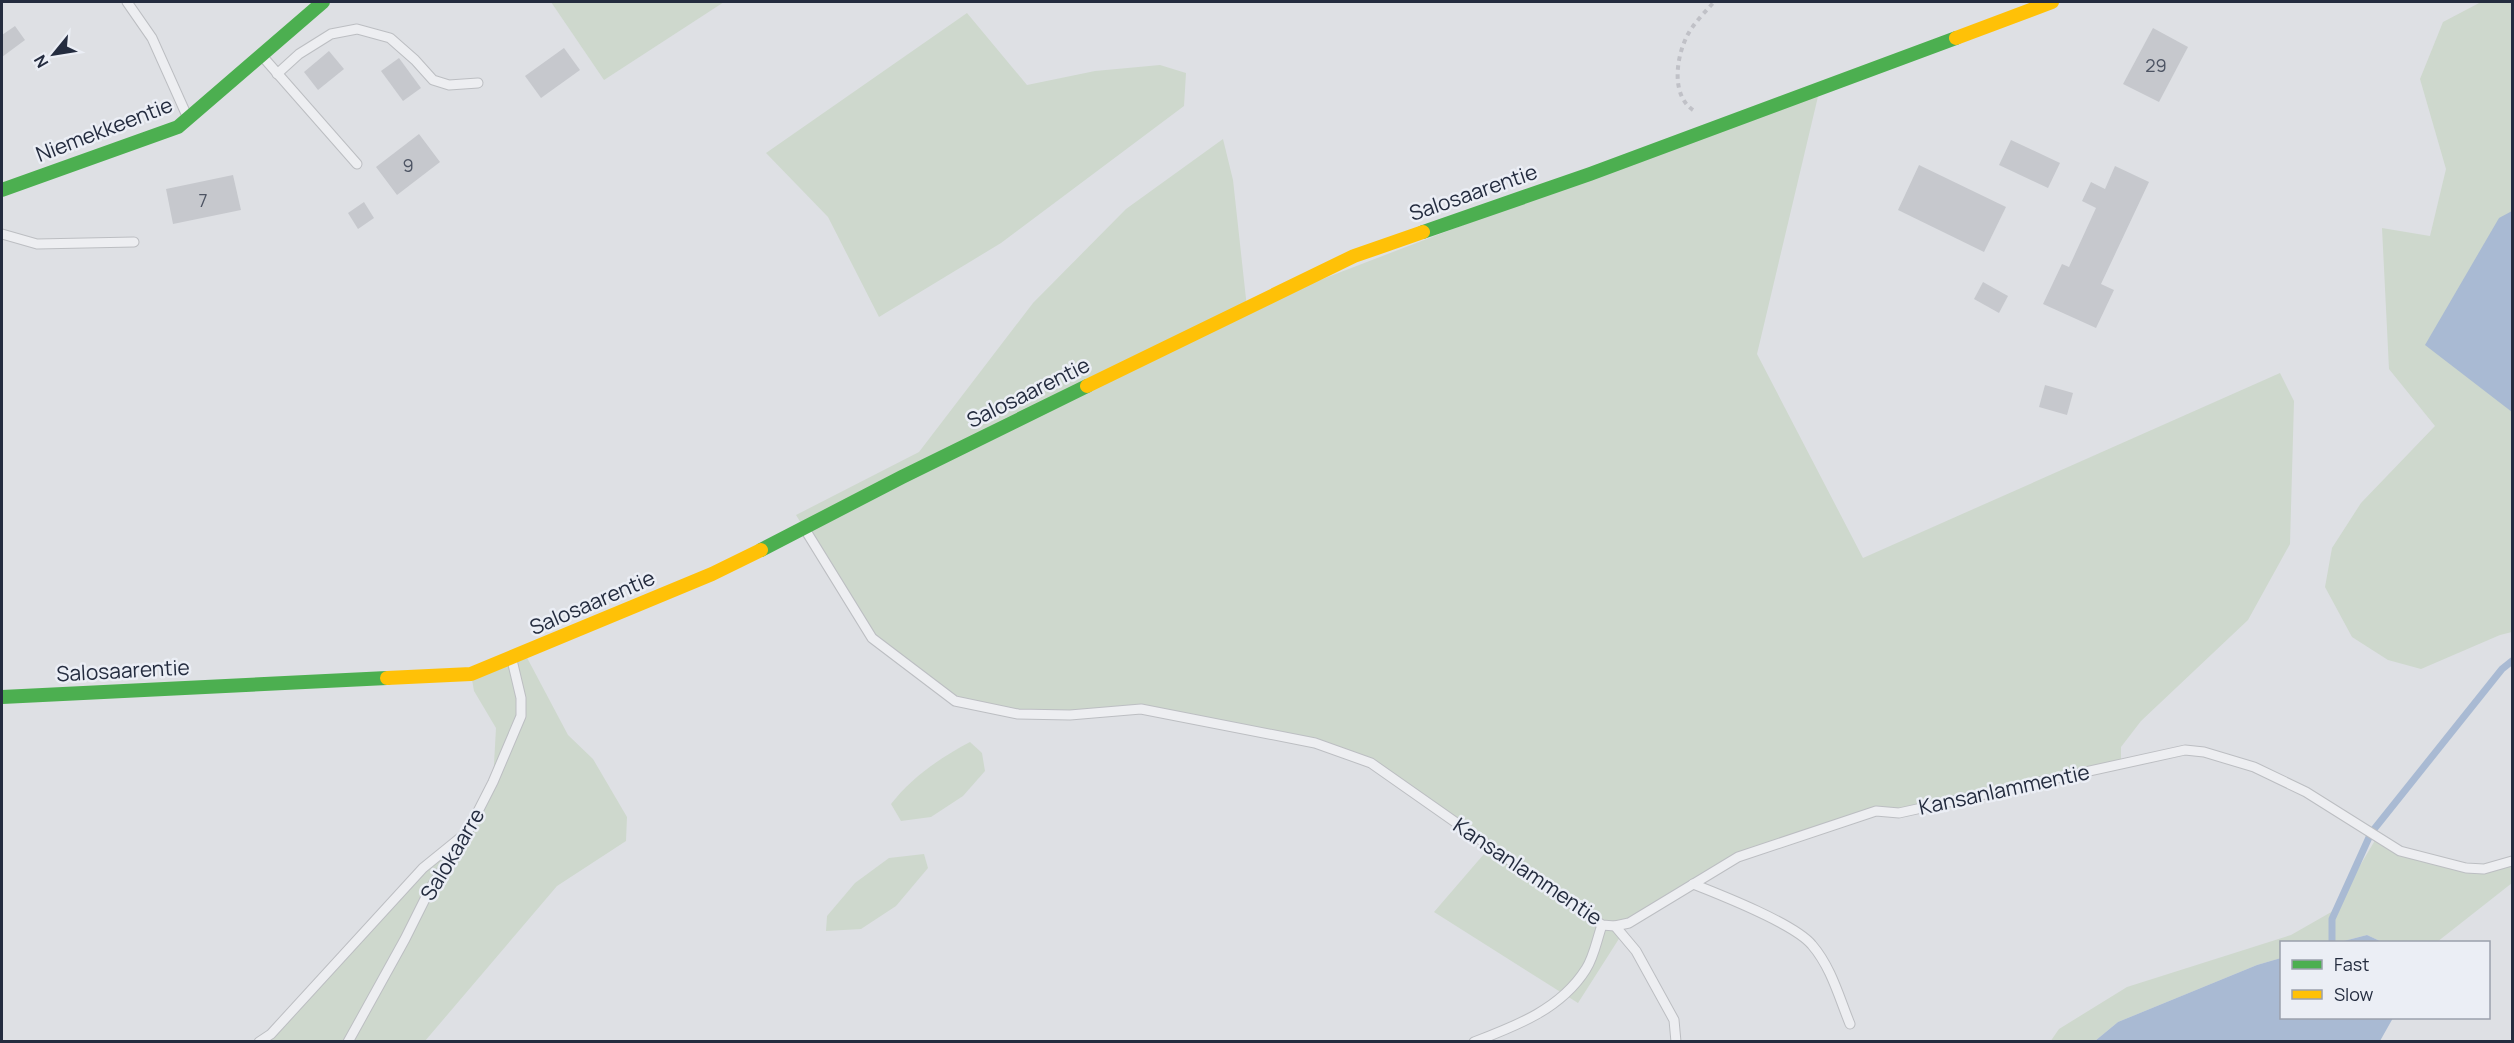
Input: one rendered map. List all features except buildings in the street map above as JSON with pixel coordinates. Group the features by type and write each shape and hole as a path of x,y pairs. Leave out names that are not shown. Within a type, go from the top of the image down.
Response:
{"street":[{"name":"Niemekkeentie","path":"2,190 178,127 323,2"},
{"name":"Salosaarentie","path":"2,697 471,674 712,574 902,477 1354,256 1715,127 2052,2"}],"lane":[{"path":"127,2 152,38 188,118"},
{"path":"277,74 299,54 331,34 357,29 390,38 416,60 433,81 449,85 478,83"},
{"path":"261,55 357,164"},
{"path":"2,234 37,244 134,242"},
{"name":"Kansanlammentie","path":"804,529 872,638 956,701 1018,714 1070,715 1141,710 1316,743 1371,763 1602,925 1615,926 1629,922 1738,858 1876,811 1899,813 2185,750 2204,752 2254,767 2306,792 2400,851 2466,868 2484,869 2512,861"},
{"name":"Salokaarre","path":"348,1041 431,887 468,831 494,782 520,716 521,698 512,657"},
{"path":"259,1041 271,1034 423,868 468,831"},
{"path":"1693,884 1734,900 1798,933 1811,943 1826,965 1851,1023"},
{"path":"1474,1041 1515,1026 1564,997 1587,968 1602,925"},
{"path":"1615,926 1636,951 1674,1020 1676,1041"}],"path":[{"path":"1714,2 1687,36 1676,74 1685,105 1715,127"}],"shaded area":[{"path":"551,2 724,2 604,80"},
{"path":"2481,2 2512,2 2512,632 2421,669 2388,660 2352,637 2325,587 2332,548 2361,503 2435,426 2389,369 2382,228 2430,236 2446,169 2420,79 2443,22"},
{"path":"967,13 1027,85 1095,71 1160,65 1186,73 1184,106 1001,243 879,317 828,217 766,153"},
{"path":"1820,88 1757,354 1863,558 2280,373 2294,401 2290,544 2248,620 2141,721 2121,747 2121,763 1899,813 1876,811 1738,857 1629,923 1578,1003 1434,912 1490,847 1371,763 1315,743 1141,709 1018,714 955,701 872,638 796,515 919,452 1033,303 1126,209 1223,139 1233,180 1247,308"},
{"path":"524,652 568,735 593,759 627,817 626,841 557,886 425,1041 259,1042 423,868 468,831 493,782 496,728 474,691 471,674"},
{"path":"970,742 982,753 985,771 963,796 931,817 901,821 891,804 899,794 927,769"},
{"path":"2377,837 2400,851 2466,868 2512,861 2512,883 2438,941 2380,941 2367,935 2344,941 2280,941 2280,958 2257,965 2118,1022 2095,1041 2050,1042 2059,1029 2127,987 2291,935 2333,911"},
{"path":"924,854 928,868 896,906 861,929 826,931 827,916 855,883 889,858"}],"water":[{"path":"2512,211 2512,412 2425,345 2499,218"},
{"path":"2367,935 2380,941 2344,941"},
{"path":"2280,958 2280,1019 2392,1019 2380,1041 2095,1041 2118,1022 2257,965"}],"waterway":[{"path":"2332,941 2332,919 2371,833 2502,669 2512,661"}],"traffic: fast":[{"path":"2,190 178,127 323,2"},
{"path":"1423,232 1590,174 1956,38"},
{"path":"761,550 902,477 1087,386"},
{"path":"2,697 387,678"}],"traffic: slow":[{"path":"1956,38 2052,2"},
{"path":"1087,386 1354,256 1423,232"},
{"path":"387,678 471,674 712,574 761,550"}]}
